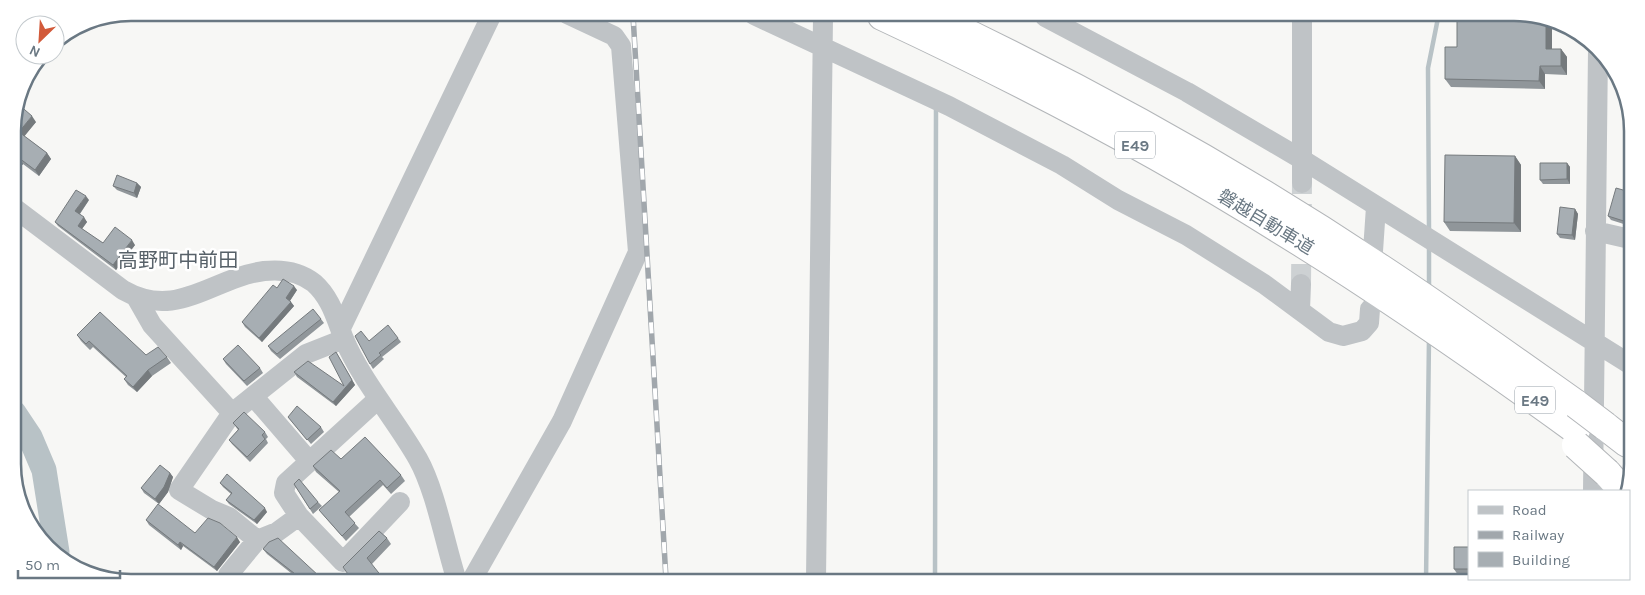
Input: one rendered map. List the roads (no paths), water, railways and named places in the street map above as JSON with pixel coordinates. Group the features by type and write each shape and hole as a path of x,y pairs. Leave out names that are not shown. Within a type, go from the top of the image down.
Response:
{"highway":[{"name":"磐越自動車道","path":"892,21 1011,78 1119,136 1375,280 1413,290 1495,359"},
{"name":"磐越自動車道","path":"941,21 1104,104 1202,159 1375,280 1495,359"},
{"path":"1495,359 1576,417 1614,470"},
{"path":"1495,359 1576,417 1613,418 1614,470"}],"street":[{"path":"257,540 229,517 212,510 179,490 232,413 306,354 343,333 489,21"},
{"path":"475,574 562,421 638,252 620,46 614,36 582,21"},
{"path":"768,21 935,99 1062,165 1118,200 1186,235 1264,284 1329,332 1343,336 1362,331 1369,323 1375,280 1376,207"},
{"path":"816,574 823,21"},
{"path":"1054,21 1187,92 1303,160 1376,207 1595,340 1624,360"},
{"path":"1302,21 1302,183"},
{"path":"1598,61 1595,340 1614,470"},
{"path":"21,213 102,275 136,297 150,301 176,301 261,272 284,270 295,272 315,284 334,309 343,333 378,399 418,458 426,476 455,574"},
{"path":"1595,231 1624,238"},
{"path":"1300,310 1301,284"},
{"path":"136,297 152,325 232,413"},
{"path":"254,397 310,462"},
{"path":"378,399 286,483 284,493 299,516 343,562 400,502"},
{"path":"229,574 257,540 278,532 299,516"}],"waterway":[{"path":"1429,231 1428,68 1437,21"},
{"path":"935,574 936,106"},
{"path":"1429,246 1429,288"},
{"path":"1426,574 1429,338"},
{"path":"21,424 30,437 44,470 55,542"}],"tunnel":[{"path":"1301,284 1302,183"}],"railway":[{"path":"633,21 666,574"}],"district":[{"name":"高野町中前田","path":"178,260"}]}
